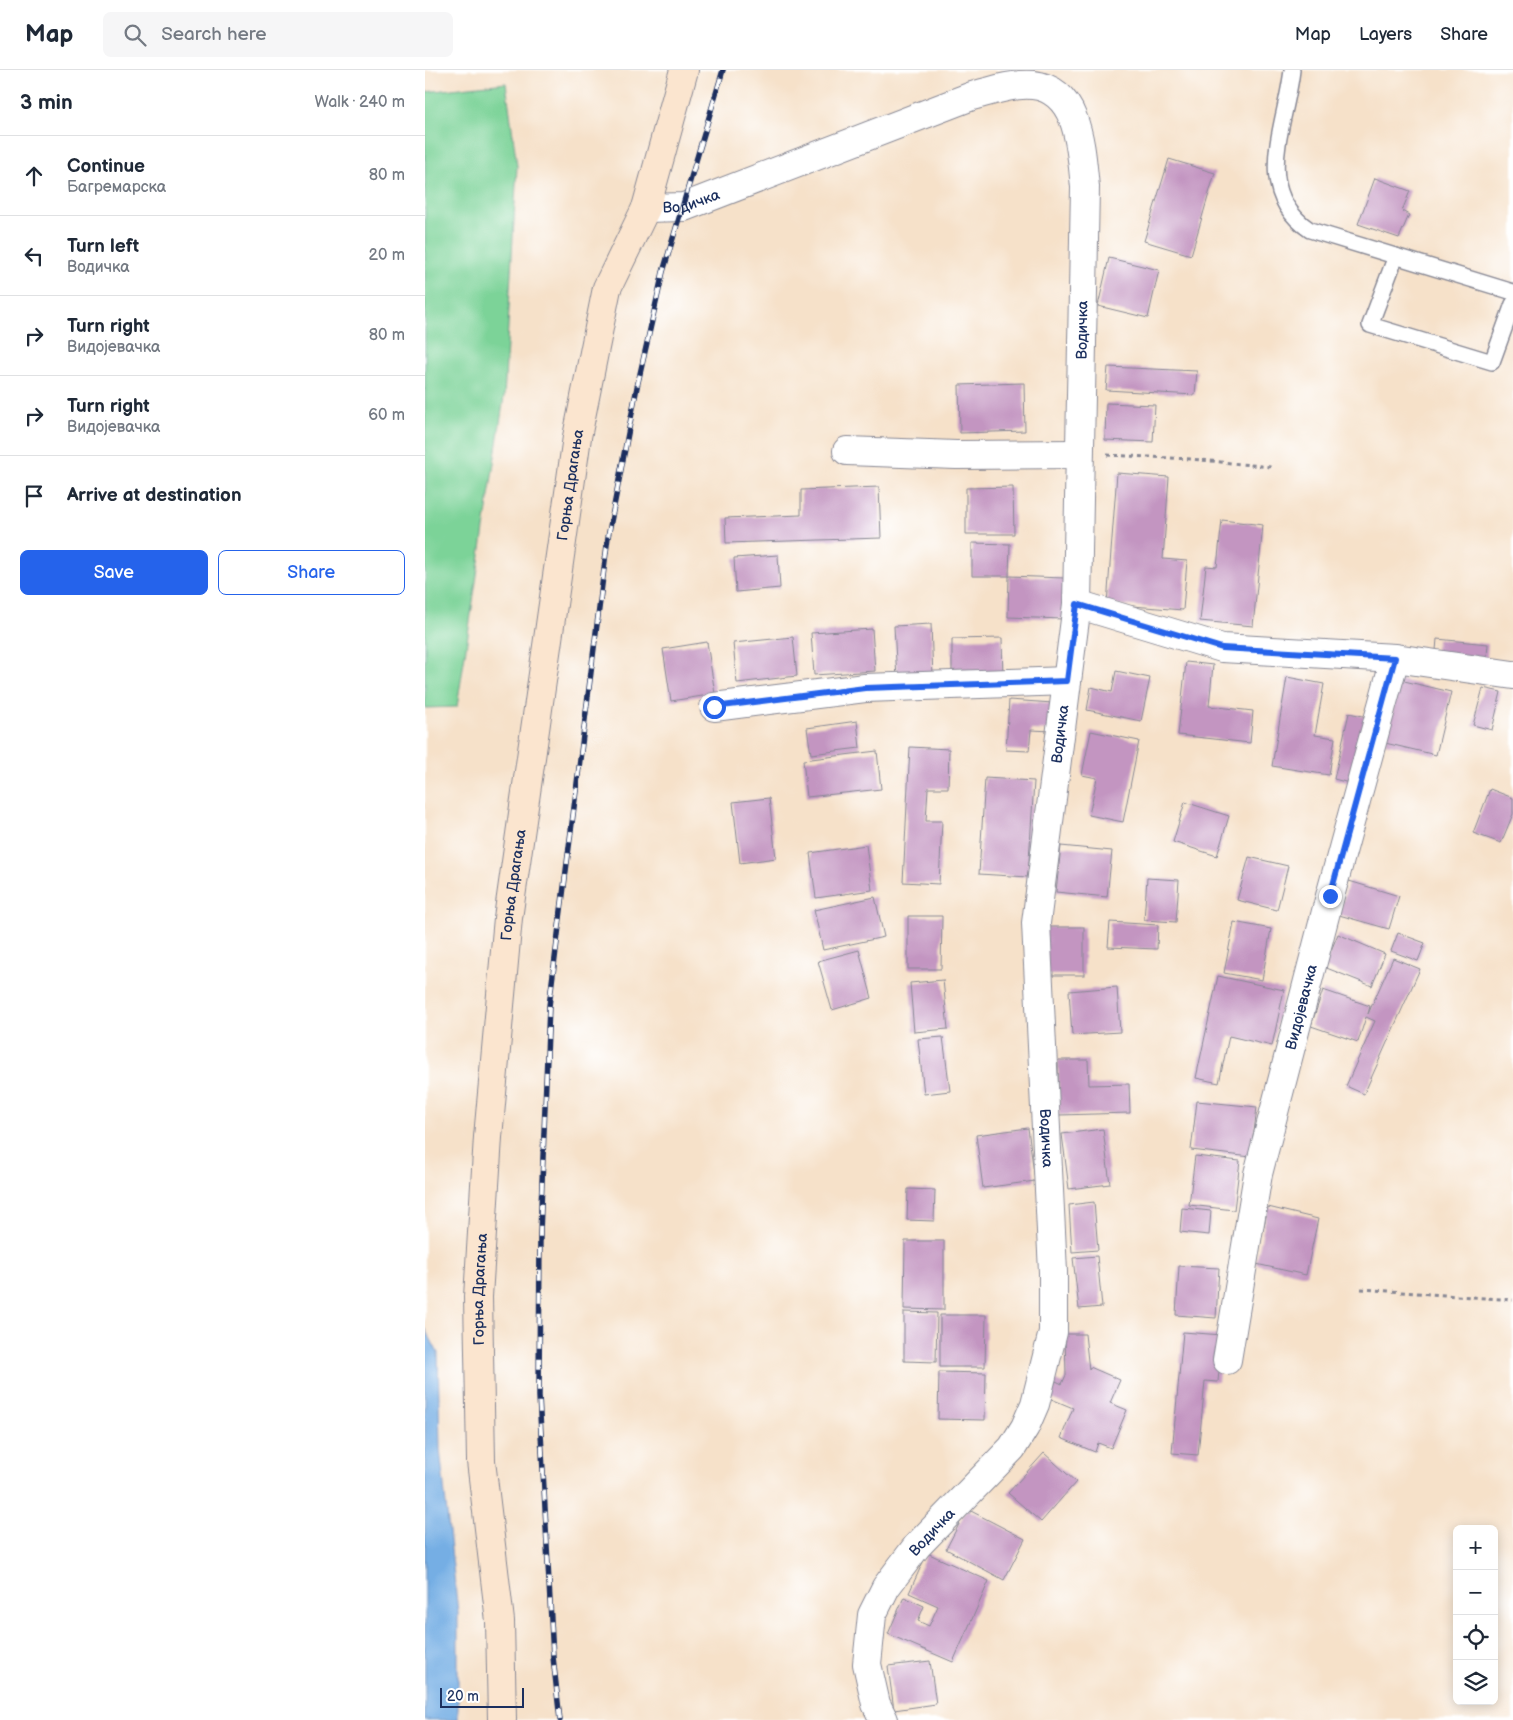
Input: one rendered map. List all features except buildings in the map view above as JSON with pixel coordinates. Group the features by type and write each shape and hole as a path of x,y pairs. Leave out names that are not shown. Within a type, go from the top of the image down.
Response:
{"street":[{"name":"Горња Драгања","path":"502,1720 500,1621 481,1461 478,1297 488,1137 508,918 577,437 607,288 646,208 684,70"},
{"name":"Водичка","path":"646,208 684,207 972,96 1015,85 1034,85 1051,91 1065,104 1075,122 1080,142 1085,187 1077,604 1037,923 1053,1272 1053,1332 1035,1404 1025,1427 1011,1448 917,1546 886,1587 875,1608 868,1643 867,1664 876,1704 884,1720"},
{"path":"847,451 956,454 1079,454"},
{"path":"1077,604 1222,648 1395,658 1513,675"},
{"name":"Видојевачка","path":"1227,1360 1258,1174 1395,658"},
{"path":"714,707 865,688 1067,681"}],"lane":[{"path":"1292,70 1275,162 1278,192 1289,212 1298,222 1310,230 1513,292"},
{"path":"1396,256 1370,325 1492,362 1513,304"}],"path":[{"path":"1079,454 1191,459 1271,467"},
{"path":"1361,1289 1513,1300"}],"green space":[{"path":"506,83 517,166 504,397 457,707 425,708 425,92"}],"water":[{"path":"425,1328 438,1353 440,1450 458,1612 458,1720 425,1720"}],"railway":[{"path":"560,1720 553,1657 539,1396 540,1233 549,1006 608,537 637,387 663,272 723,70"}],"route":[{"path":"714,707 865,688 1067,681 1077,604 1222,648 1395,658 1330,896"}]}
